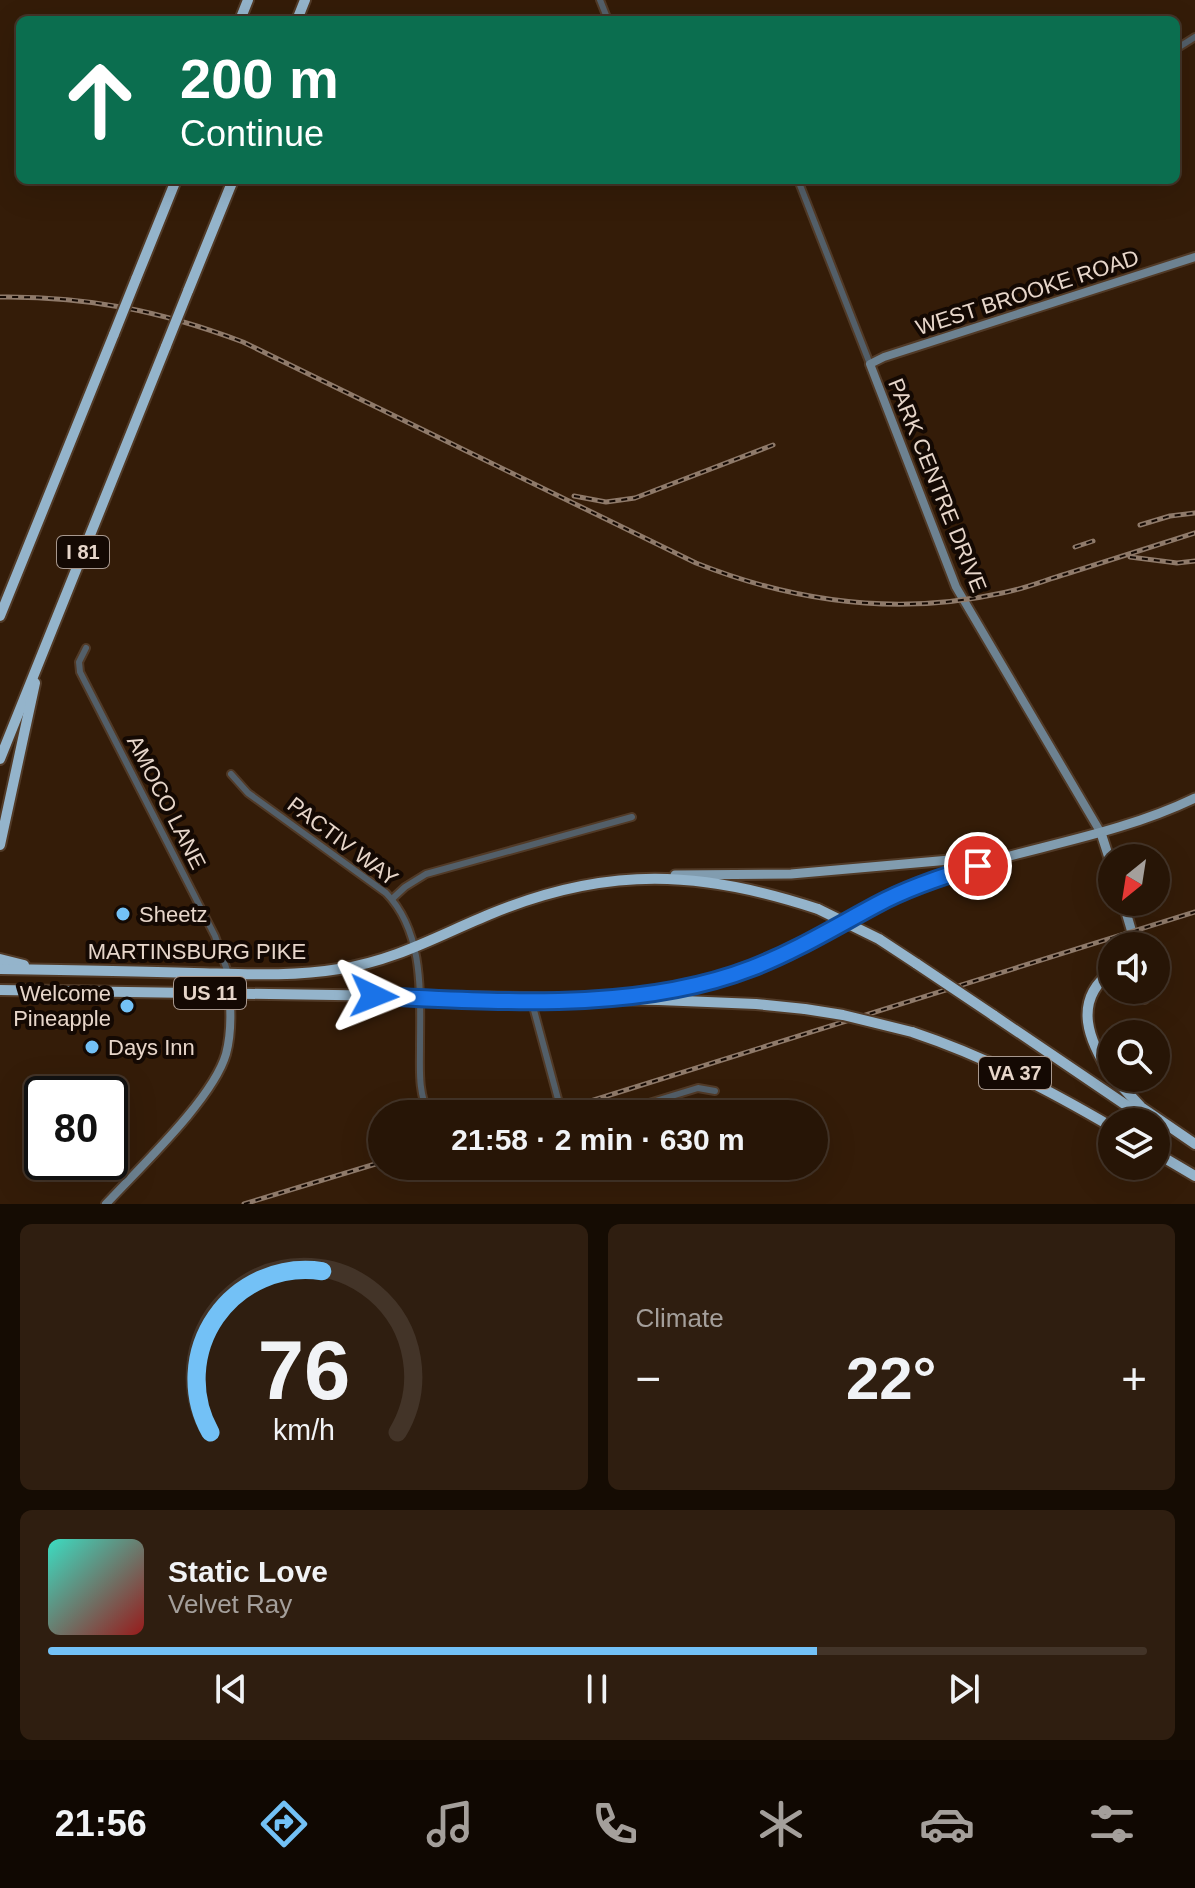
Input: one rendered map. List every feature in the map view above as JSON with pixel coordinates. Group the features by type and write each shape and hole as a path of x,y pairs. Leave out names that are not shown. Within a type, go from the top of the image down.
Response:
{"highway":[{"name":"I 81","path":"0,616 174,184"},
{"name":"I 81","path":"0,759 231,184"},
{"path":"0,845 40,658"},
{"name":"VA 37","path":"618,880 665,878 725,884 753,889 818,909 879,939 1130,1108"},
{"name":"MARTINSBURG PIKE","path":"0,969 320,972 369,963 414,948 516,904 555,892 618,880"},
{"path":"0,959 41,970"},
{"path":"1098,985 1087,1017 1098,1052"},
{"name":"MARTINSBURG PIKE","path":"0,993 45,991 579,1000"},
{"name":"VA 37","path":"579,1000 714,1002 805,1009 856,1018 912,1032 999,1065 1098,1119"},
{"path":"1127,1092 1141,1107 1195,1144"},
{"path":"1170,1134 1195,1150"},
{"path":"1170,1161 1195,1176"}],"main road":[{"name":"US 11","path":"579,1000 668,992 729,976 792,951 913,887 1022,853 1101,833 1195,798"},
{"path":"1101,833 1105,844"},
{"name":"US 11","path":"618,880 646,876 791,874 1022,853"}],"street":[{"name":"PARK CENTRE DRIVE","path":"799,184 956,587 1101,833"},
{"name":"WEST BROOKE ROAD","path":"870,364 1195,257"},
{"name":"AMOCO LANE","path":"86,648 79,662 80,672 215,936 228,973"},
{"name":"PACTIV WAY","path":"231,774 248,793 392,899 401,913 414,948 420,998 420,1080 424,1100"},
{"path":"392,899 426,874 632,817"},
{"path":"106,1204 216,1079 228,1042 228,973"},
{"path":"531,999 558,1100"},
{"path":"659,1100 698,1088 715,1091"}],"railway":[{"path":"0,297 64,299 124,308 183,322 243,342 696,563 808,596 885,604 963,600 1018,589 1195,533"},
{"path":"574,496 606,502 635,498 773,445"},
{"path":"1140,525 1195,513"},
{"path":"1075,547 1093,541"},
{"path":"1130,557 1177,563 1195,561"},
{"path":"594,1100 1195,912"},
{"path":"244,1204 368,1166"}],"place":[{"name":"Sheetz","path":"123,914"},
{"name":"Welcome Pineapple","path":"127,1006"},
{"name":"Days Inn","path":"92,1047"}],"route":[{"path":"374,996 579,1000 668,992 752,968 792,951 913,887 978,866"}]}
